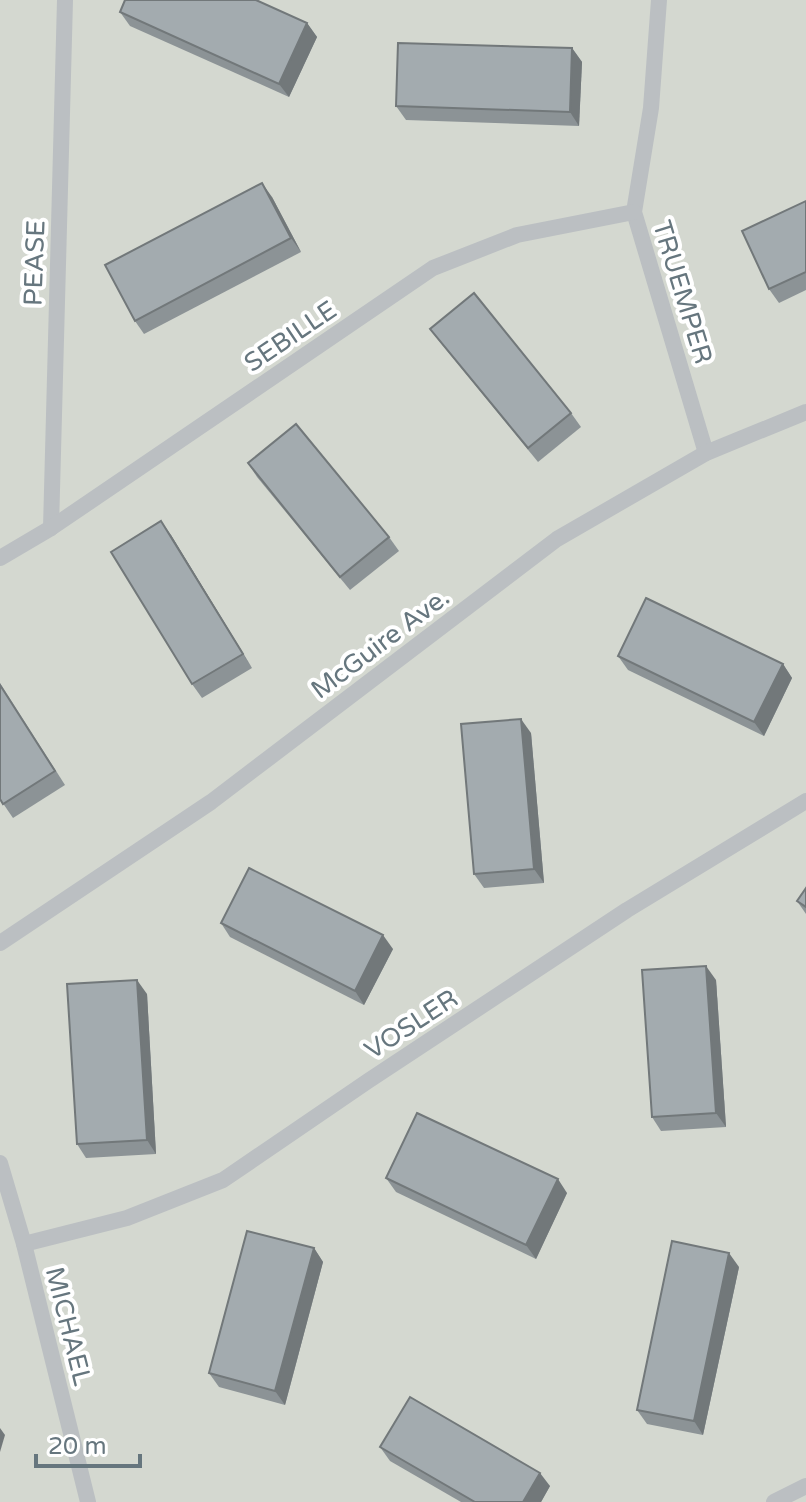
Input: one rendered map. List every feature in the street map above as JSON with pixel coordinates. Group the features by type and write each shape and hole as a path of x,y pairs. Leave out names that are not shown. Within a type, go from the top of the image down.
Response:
{"lane":[{"name":"PEASE","path":"51,528 65,0"},
{"name":"TRUEMPER","path":"659,0 651,108 634,212 706,453"},
{"name":"SEBILLE","path":"0,558 51,528 433,268 517,235 634,212"},
{"name":"McGuire Ave.","path":"0,943 211,802 557,539 706,453 806,412"},
{"name":"VOSLER","path":"24,1244 127,1218 223,1180 627,910 806,801"},
{"name":"MICHAEL","path":"0,1163 24,1244 88,1502"},
{"path":"774,1502 806,1486"}],"shaded area":[{"path":"0,0 806,0 806,1502 0,1502"}],"building":[{"path":"125,0 256,0 307,23 279,84 120,12"},
{"path":"398,43 572,48 570,112 396,106"},
{"path":"262,183 291,238 135,321 105,265"},
{"path":"806,201 806,272 769,289 742,231"},
{"path":"474,293 571,413 528,448 430,329"},
{"path":"296,424 389,537 340,577 248,463"},
{"path":"161,521 243,654 192,684 111,552"},
{"path":"646,598 783,664 754,722 618,656"},
{"path":"0,685 55,771 3,804 0,799"},
{"path":"521,719 534,869 474,874 461,724"},
{"path":"249,868 383,935 355,991 221,923"},
{"path":"806,888 806,907 797,901"},
{"path":"706,966 716,1113 652,1117 642,970"},
{"path":"137,980 147,1140 77,1144 67,984"},
{"path":"417,1113 558,1179 526,1245 386,1178"},
{"path":"247,1231 314,1248 275,1391 209,1373"},
{"path":"672,1241 729,1253 694,1421 637,1410"},
{"path":"410,1397 540,1473 523,1502 475,1502 380,1447"}]}
